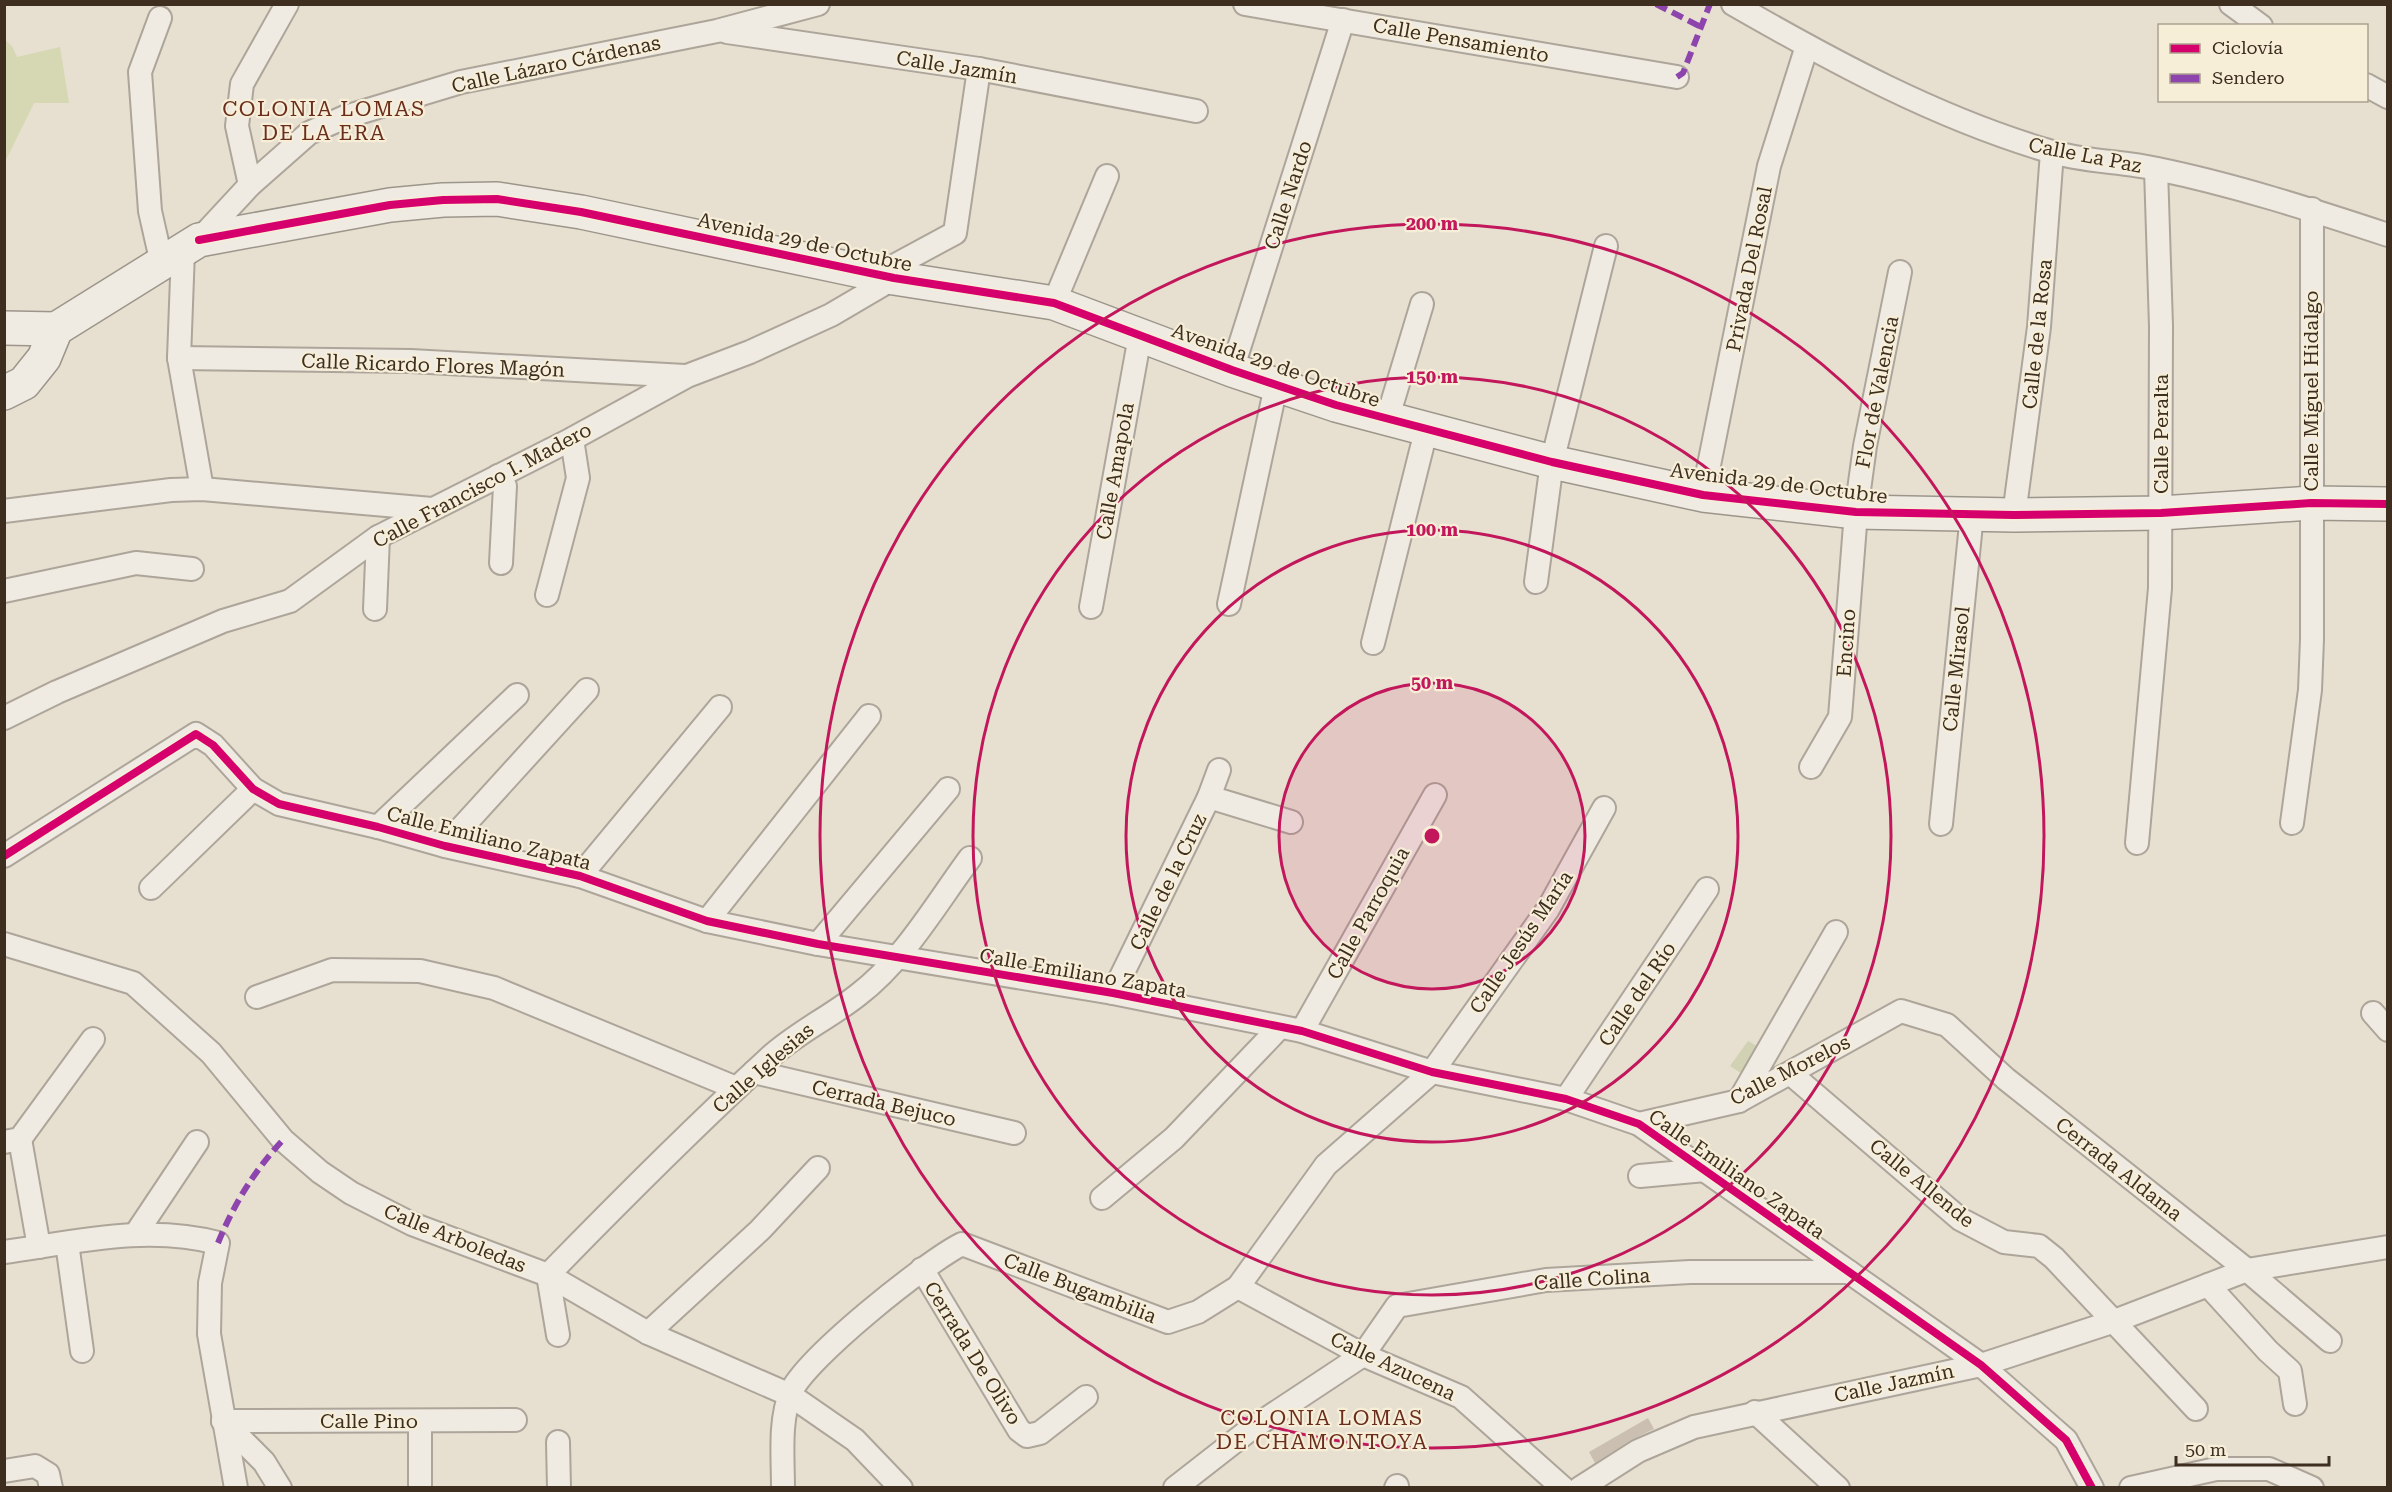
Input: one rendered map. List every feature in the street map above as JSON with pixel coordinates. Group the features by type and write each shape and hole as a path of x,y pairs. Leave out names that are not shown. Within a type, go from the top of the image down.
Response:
{"street":[{"path":"250,185 237,126 242,84 287,4"},
{"name":"Calle Lázaro Cárdenas","path":"56,328 182,252 250,185 309,133 345,117 461,82 717,31 818,4"},
{"name":"Calle Pensamiento","path":"1245,4 1677,77"},
{"name":"Calle La Paz","path":"1733,4 1875,82 1985,130 2052,152 2156,169 2312,210 2388,235"},
{"path":"2231,4 2258,24"},
{"path":"160,18 140,72 150,211 182,252 179,358 202,489"},
{"name":"Calle Nardo","path":"1232,370 1343,20"},
{"name":"Calle Jazmín","path":"717,31 979,69 1196,111"},
{"name":"Privada Del Rosal","path":"1703,495 1769,166 1807,46"},
{"name":"Calle Francisco I. Madero","path":"4,718 57,692 222,621 290,601 378,537 572,439 687,376 750,352 831,315 886,276 955,232 979,69"},
{"path":"2368,86 2388,97"},
{"name":"Calle de la Rosa","path":"2014,515 2039,327 2052,152"},
{"name":"Calle Peralta","path":"2137,843 2160,588 2161,326 2156,169"},
{"path":"1054,303 1107,176"},
{"name":"Avenida 29 de Octubre","path":"182,252 390,206 443,200 497,200 581,212 886,276 1054,303 1276,386 1387,420 1552,462 1703,495 1856,512 2014,515 2161,513 2311,502 2388,504"},
{"name":"Calle Miguel Hidalgo","path":"2292,823 2310,690 2312,210"},
{"path":"1536,582 1552,462 1606,246"},
{"name":"Flor de Valencia","path":"1856,512 1865,446 1900,273"},
{"path":"1387,420 1422,304"},
{"path":"4,328 56,328 44,358 24,383 4,393"},
{"name":"Calle Amapola","path":"1091,607 1140,336"},
{"name":"Calle Ricardo Flores Magón","path":"179,358 411,361 687,376"},
{"path":"1229,603 1276,386"},
{"path":"1373,643 1426,430"},
{"path":"547,595 578,478 572,439"},
{"path":"498,476 505,486 501,563"},
{"path":"4,511 171,490 202,489 432,510"},
{"name":"Encino","path":"1811,767 1840,717 1856,512"},
{"name":"Calle Mirasol","path":"1941,824 1972,514"},
{"path":"375,609 378,537"},
{"path":"4,591 136,563 192,569"},
{"path":"445,846 586,690"},
{"path":"378,827 517,695"},
{"path":"580,876 720,707"},
{"path":"707,921 869,716"},
{"name":"Calle Emiliano Zapata","path":"4,856 196,734 213,745 253,789 279,804 378,827 445,846 580,876 707,921 818,944 898,955 1113,993 1291,1029 1432,1071 1566,1099 1639,1124 1981,1365 2066,1440 2092,1488"},
{"name":"Calle de la Cruz","path":"1113,993 1209,797 1219,770"},
{"path":"151,888 253,789"},
{"path":"818,944 948,789"},
{"name":"Calle Parroquia","path":"1102,1198 1174,1138 1291,1029 1435,795"},
{"path":"1209,797 1291,822"},
{"name":"Calle Jesús María","path":"1432,1071 1548,909 1604,808"},
{"name":"Calle Iglesias","path":"548,1275 649,1171 736,1088 813,1024 859,995 898,955 970,858"},
{"name":"Calle del Río","path":"1566,1099 1707,889"},
{"path":"1739,1101 1836,932"},
{"name":"Calle Arboledas","path":"4,944 133,984 211,1053 284,1140 320,1172 351,1193 412,1224 548,1275 648,1333 790,1395 855,1440 892,1483"},
{"path":"257,997 332,970 420,971 494,988 736,1088"},
{"name":"Calle Morelos","path":"1639,1124 1739,1101 1902,1011"},
{"name":"Cerrada Aldama","path":"1902,1011 1947,1025 2006,1079 2247,1270 2330,1341"},
{"path":"2373,1013 2388,1030"},
{"path":"39,1247 12,1141 93,1038"},
{"name":"Calle Bugambilia","path":"790,1395 800,1376 817,1357 922,1269 962,1244 1168,1322 1198,1312 1238,1287 1326,1165 1432,1071"},
{"name":"Cerrada Bejuco","path":"754,1072 1014,1133"},
{"name":"Calle Allende","path":"1791,1074 1960,1219 2004,1242 2039,1246 2070,1273 2112,1322 2196,1409"},
{"path":"135,1235 197,1142"},
{"path":"648,1333 760,1230 819,1168"},
{"path":"1640,1176 1705,1170"},
{"path":"4,1252 106,1235 190,1236 218,1243 210,1283 209,1334 236,1488"},
{"path":"67,1243 82,1351"},
{"name":"Calle Jazmín","path":"1580,1488 1648,1447 1694,1427 1981,1365 2112,1322 2247,1270 2388,1247"},
{"name":"Cerrada De Olivo","path":"922,1269 1019,1430 1027,1436 1040,1432 1086,1397"},
{"name":"Calle Colina","path":"1363,1355 1397,1306 1546,1280 1690,1272 1849,1272"},
{"path":"548,1275 558,1335"},
{"path":"2208,1285 2290,1371 2295,1404"},
{"name":"Calle Azucena","path":"1238,1287 1363,1355 1461,1397 1563,1488"},
{"path":"1175,1488 1248,1431 1363,1355"},
{"path":"783,1488 783,1436 790,1395"},
{"path":"1755,1412 1838,1488"},
{"name":"Calle Pino","path":"223,1421 515,1420"},
{"path":"223,1421 264,1462 280,1488"},
{"path":"420,1421 420,1488"},
{"path":"558,1442 559,1488"},
{"path":"4,1471 34,1466 48,1474 51,1488"},
{"path":"2131,1488 2216,1469 2269,1469 2312,1488"}],"green space":[{"path":"5,40 12,46 17,57 60,47 69,103 34,103 5,162"},
{"path":"1748,1041 1764,1050 1747,1077 1730,1066"}],"building":[{"path":"1648,1418 1654,1429 1631,1440 1595,1463 1589,1452"}],"marked path":[{"path":"1656,4 1701,27"},
{"path":"1677,77 1683,73 1710,4"},
{"path":"218,1243 246,1188 283,1140"}],"cycle path":[{"path":"199,240 390,205 443,200 497,199 581,212 894,278 1054,303 1232,370 1336,405 1552,462 1703,495 1856,512 2014,515 2161,513 2311,503 2388,504"},
{"path":"4,856 196,734 213,745 253,789 279,804 378,827 445,846 580,876 707,921 818,944 1113,993 1302,1031 1432,1072 1566,1099 1639,1124 1981,1365 2066,1440 2092,1488"}],"district":[{"name":"COLONIA LOMAS DE LA ERA","path":"324,121"},
{"name":"COLONIA LOMAS DE CHAMONTOYA","path":"1322,1430"}]}
